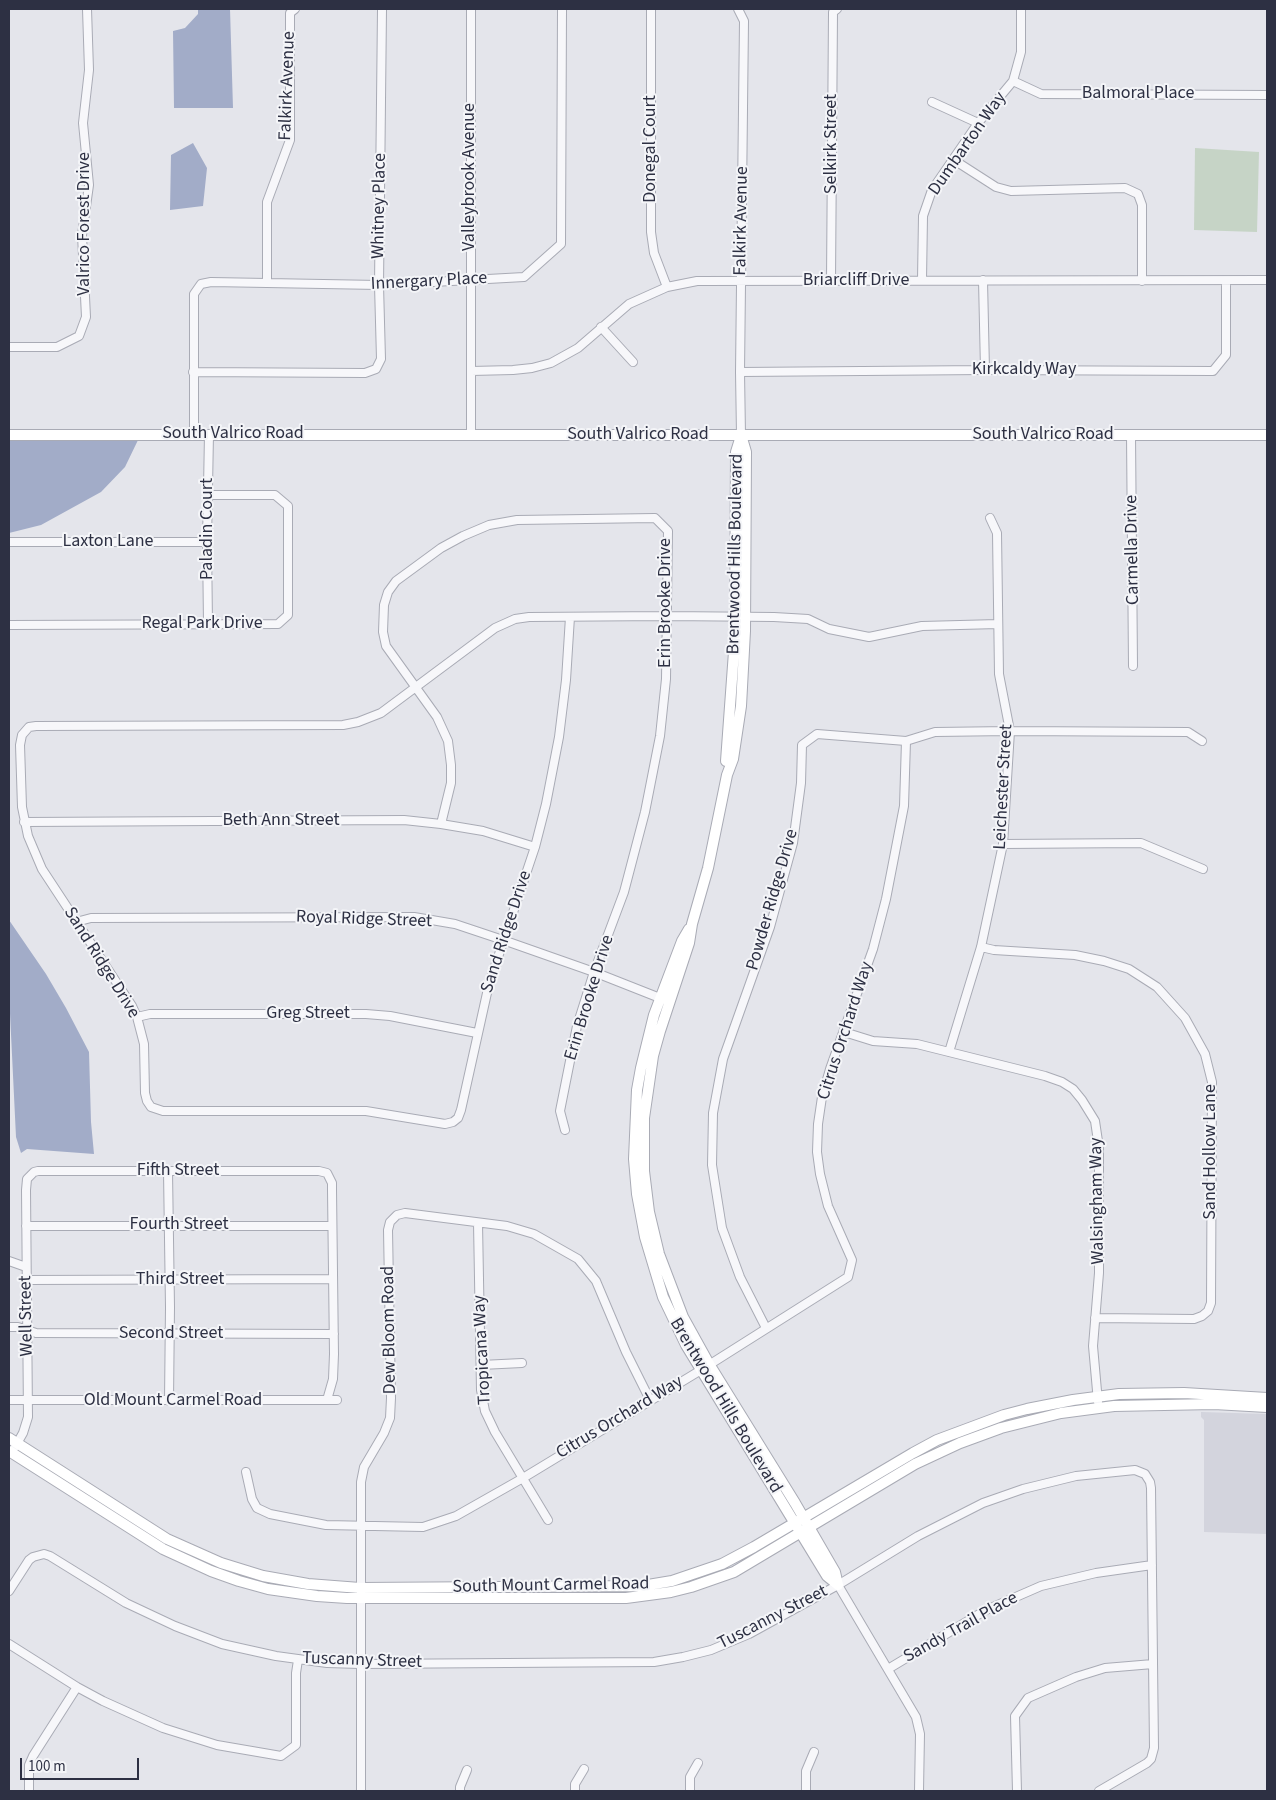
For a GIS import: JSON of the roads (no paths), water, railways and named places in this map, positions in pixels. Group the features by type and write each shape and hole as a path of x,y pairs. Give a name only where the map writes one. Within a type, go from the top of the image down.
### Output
{"street":[{"name":"Valrico Forest Drive","path":"9,347 57,348 79,336 86,317 82,235 89,185 83,123 89,70 87,9"},
{"name":"Falkirk Avenue","path":"267,283 266,202 290,140 290,13 295,9"},
{"name":"Whitney Place","path":"194,372 365,373 376,369 382,359 379,285 382,9"},
{"name":"Valleybrook Avenue","path":"471,9 471,435"},
{"name":"Innergary Place","path":"194,434 194,294 202,284 211,282 379,285 524,277 561,244 562,9"},
{"name":"Donegal Court","path":"651,9 651,232 654,253 667,287"},
{"name":"Falkirk Avenue","path":"738,9 744,21 741,435"},
{"name":"Selkirk Street","path":"832,281 833,12 837,9"},
{"name":"Dumbarton Way","path":"922,280 923,216 932,190 978,123 1013,81 1021,52 1021,9"},
{"name":"Balmoral Place","path":"1013,81 1041,94 1267,95"},
{"path":"932,102 978,123"},
{"path":"954,160 996,187 1012,191 1125,188 1138,194 1142,205 1142,280"},
{"path":"983,280 985,370"},
{"name":"Briarcliff Drive","path":"471,371 513,370 551,363 578,348 629,304 667,287 697,281 1267,280"},
{"name":"Kirkcaldy Way","path":"740,372 1213,370 1226,355 1226,281"},
{"path":"601,327 633,362"},
{"name":"Paladin Court","path":"208,624 209,434"},
{"name":"South Valrico Road","path":"9,435 1267,435"},
{"name":"Brentwood Hills Boulevard","path":"741,435 736,452 740,617 726,758 727,775 712,848 692,924 682,941 664,1000 649,1032 637,1090 634,1136 636,1185 645,1237 663,1297 679,1333 756,1439 827,1576 838,1585 914,1713 919,1725 919,1791"},
{"name":"Carmella Drive","path":"1131,435 1133,666"},
{"name":"Regal Park Drive","path":"9,624 278,624 288,615 288,506 274,495 208,494"},
{"name":"Erin Brooke Drive","path":"441,824 451,783 452,765 448,741 437,717 386,646 383,632 384,605 388,592 396,581 441,548 463,536 489,526 517,520 655,518 668,531 666,679 660,736 646,812 624,892 594,972 578,1026 560,1111 565,1130"},
{"name":"Leichester Street","path":"949,1052 981,947 1003,844 1010,731 999,674 997,533 990,518"},
{"name":"Laxton Lane","path":"9,542 207,542"},
{"name":"Sand Ridge Drive","path":"570,616 566,680 559,737 546,804 535,847 489,984 460,1114 453,1122 444,1124 358,1110 157,1110 151,1107 146,1097 144,1044 132,1006 42,869 30,843 24,822 21,793 21,741 24,732 32,726 343,725 372,718 416,688 495,628 529,616 570,616 667,616 808,619 829,629 869,637 922,626 998,624"},
{"name":"Powder Ridge Drive","path":"766,1328 740,1277 722,1228 712,1156 713,1113 723,1059 770,927 793,844 801,783 802,745 816,734 906,741 935,732 1010,731 1188,732 1202,741"},
{"name":"Citrus Orchard Way","path":"246,1472 252,1499 257,1508 270,1514 326,1525 422,1527 456,1516 705,1367 848,1277 852,1260 828,1206 820,1174 818,1124 822,1097 830,1069 873,949 888,890 904,806 906,741"},
{"name":"Beth Ann Street","path":"24,822 404,820 484,831 535,847"},
{"path":"1003,844 1141,843 1203,869"},
{"name":"Royal Ridge Street","path":"76,922 91,918 414,917 455,924 594,972 664,1000"},
{"name":"Sand Hollow Lane","path":"981,947 994,950 1076,954 1129,969 1157,987 1185,1018 1205,1054 1212,1082 1211,1303 1208,1311 1202,1316 1194,1318 1095,1318"},
{"name":"Greg Street","path":"137,1017 150,1014 372,1014 477,1033"},
{"name":"Walsingham Way","path":"844,1032 873,1041 917,1044 1053,1078 1073,1090 1089,1110 1095,1121 1099,1148 1099,1265 1093,1357 1098,1407"},
{"name":"Fifth Street","path":"30,1176 38,1171 319,1171 327,1173 332,1183 332,1226"},
{"path":"168,1172 169,1401"},
{"name":"Well Street","path":"10,1452 13,1441 27,1423 26,1184 30,1176"},
{"name":"Dew Bloom Road","path":"361,1791 361,1482 364,1467 384,1433 390,1418 388,1226 397,1215 406,1213 507,1226 534,1234 578,1260 596,1281 626,1352 650,1400"},
{"name":"Tropicana Way","path":"478,1223 481,1390 485,1411 495,1432 548,1520"},
{"name":"Fourth Street","path":"26,1226 332,1226"},
{"path":"327,1400 333,1379 332,1226"},
{"path":"9,1261 26,1267"},
{"name":"Third Street","path":"26,1280 333,1279"},
{"name":"Second Street","path":"9,1327 18,1327 36,1333 334,1334"},
{"path":"481,1365 522,1363"},
{"name":"Brentwood Hills Boulevard","path":"705,1367 747,1446 802,1525"},
{"name":"South Mount Carmel Road","path":"802,1525 894,1463 937,1440 970,1427 1027,1409 1097,1396 1162,1393 1267,1398"},
{"name":"Old Mount Carmel Road","path":"9,1400 337,1400"},
{"name":"South Mount Carmel Road","path":"10,1452 138,1534 187,1561 239,1581 268,1588 317,1596 360,1593 614,1587 658,1584 687,1577 722,1564 802,1525 960,1442 1025,1421 1098,1407 1214,1404 1267,1408"},
{"path":"747,1446 756,1439"},
{"name":"South Mount Carmel Road","path":"13,1441 153,1531 200,1555 242,1570 285,1580 333,1586 360,1593"},
{"name":"Tuscanny Street","path":"9,1591 29,1560 38,1555 50,1556 126,1603 184,1630 244,1650 298,1660 360,1664 654,1662 711,1650 749,1634 838,1585 918,1536 983,1503 1049,1482 1076,1476 1130,1469 1141,1471 1148,1477 1150,1482 1154,1748 1151,1759 1143,1766 1098,1791"},
{"name":"Sandy Trail Place","path":"888,1669 986,1610 1041,1586 1096,1573 1152,1565"},
{"path":"9,1644 77,1687 163,1728 217,1745 281,1756 296,1745 296,1673 298,1660"},
{"path":"1017,1791 1015,1716 1028,1698 1076,1677 1105,1668 1153,1664"},
{"path":"29,1791 30,1765 33,1756 77,1687"},
{"path":"806,1791 806,1771 814,1752"},
{"path":"690,1791 690,1777 698,1763"},
{"path":"575,1791 575,1784 584,1769"},
{"path":"460,1791 467,1770"}],"water":[{"path":"198,9 230,9 233,108 174,108 173,31 185,28 198,14"},
{"path":"193,143 207,168 203,206 170,210 171,155"},
{"path":"139,438 125,467 101,492 41,525 9,533 9,439"},
{"path":"9,920 46,974 89,1052 94,1154 27,1149 21,1153 16,1137 9,993"}]}
